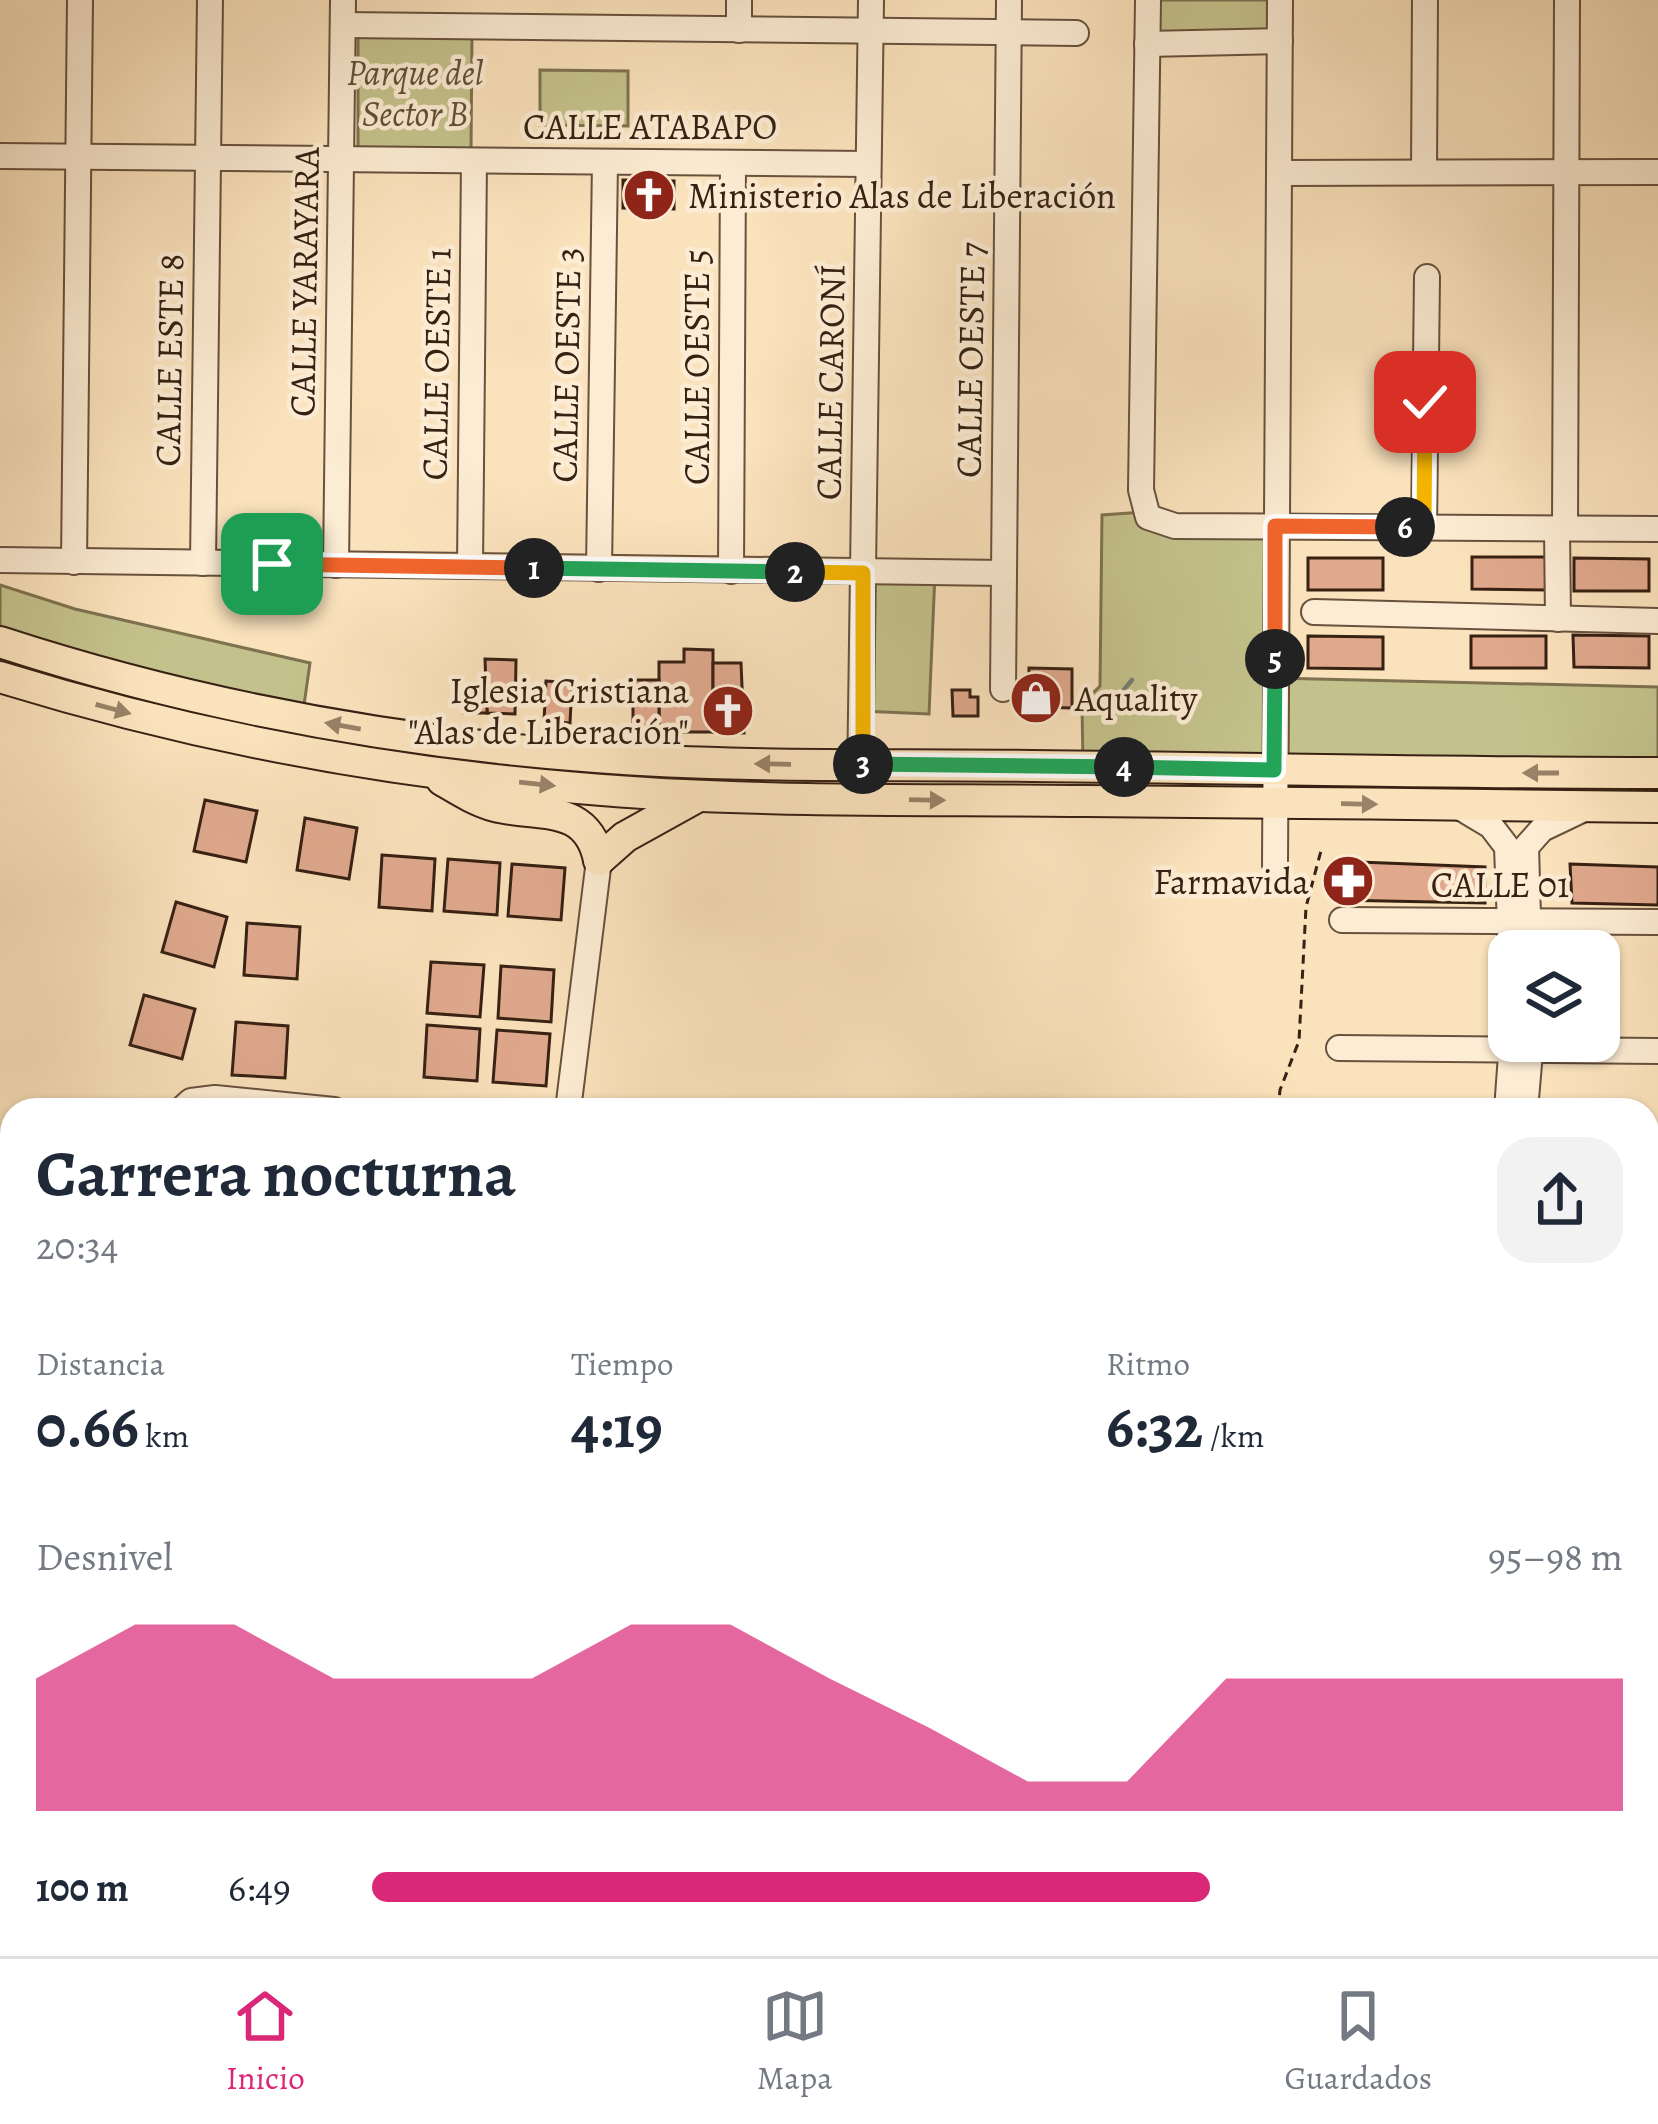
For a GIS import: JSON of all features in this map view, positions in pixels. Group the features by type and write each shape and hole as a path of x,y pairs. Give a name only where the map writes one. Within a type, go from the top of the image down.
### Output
{"main road":[{"path":"0,642 131,682 374,732 597,757 1658,773"},
{"path":"0,677 240,740 426,772 578,788 860,799 1658,807"},
{"path":"426,772 490,805 563,816 588,833 598,860"},
{"path":"598,860 625,837 702,795"}],"street":[{"path":"74,562 80,0"},
{"name":"CALLE ESTE 8","path":"202,563 210,0"},
{"path":"472,0 472,27"},
{"path":"739,0 739,29"},
{"name":"CALLE CARONÍ","path":"860,799 871,0"},
{"name":"CALLE OESTE 7","path":"1003,689 1010,0"},
{"path":"1148,0 1142,504 1148,518 1163,525 1658,529"},
{"path":"1275,865 1280,0"},
{"path":"1424,172 1425,0"},
{"path":"1558,619 1567,0"},
{"path":"343,13 472,27 607,16 739,29 1076,32"},
{"name":"CALLE YARAYARA","path":"336,565 343,13"},
{"path":"1147,44 1280,41"},
{"name":"CALLE ATABAPO","path":"0,156 868,164"},
{"name":"CALLE OESTE 1","path":"470,566 474,161"},
{"name":"CALLE OESTE 3","path":"599,569 604,162"},
{"name":"CALLE OESTE 5","path":"731,571 733,163"},
{"path":"1279,173 1658,172"},
{"path":"1424,527 1426,277"},
{"path":"5,561 1004,573"},
{"path":"1314,612 1658,621"},
{"path":"1456,805 1516,847 1522,930"},
{"path":"1516,847 1590,806"},
{"path":"569,1098 598,860"},
{"name":"CALLE 01","path":"1342,920 1658,922"},
{"path":"1516,930 1519,920"},
{"path":"1339,1048 1488,1046"},
{"path":"1620,1049 1658,1051"},
{"path":"1510,1098 1517,1062"},
{"path":"1522,1062 1524,1098"}],"path":[{"path":"1279,1098 1299,1041 1306,907 1322,847"}],"green space":[{"path":"1148,0 1280,0 1280,41 1147,44"},
{"name":"Parque del Sector B","path":"358,34 472,35 471,151 358,154"},
{"path":"540,70 628,71 628,126 540,125"},
{"path":"1144,512 1275,527 1275,678 1658,687 1658,773 1083,766 1082,704 1100,686 1102,515"},
{"path":"863,573 935,573 929,714 861,711"},
{"path":"0,585 75,609 310,663 302,719 0,642"}],"building":[{"name":"Ministerio Alas de Liberación","path":"623,180 674,181 674,209 623,208"},
{"path":"1472,557 1547,557 1547,590 1472,589"},
{"path":"1308,558 1383,558 1383,590 1308,590"},
{"path":"1574,558 1649,559 1649,591 1574,591"},
{"path":"1573,635 1649,636 1649,668 1574,667"},
{"path":"1308,636 1383,637 1383,669 1308,668"},
{"path":"1471,636 1546,636 1546,668 1471,668"},
{"path":"684,649 713,650 713,732 659,732 659,662 684,662"},
{"path":"485,659 516,660 515,714 487,713"},
{"name":"Iglesia Cristiana \"Alas de Liberación\"","path":"713,663 741,663 744,733 713,732"},
{"path":"1029,668 1072,669 1072,708 1029,707"},
{"path":"633,680 659,680 659,732 633,731"},
{"path":"546,681 572,683 570,723 544,721"},
{"path":"952,690 970,690 970,697 978,697 978,716 953,716"},
{"path":"465,692 487,692 487,713 464,713"},
{"path":"205,800 257,811 246,862 194,851"},
{"path":"305,818 357,828 349,879 297,870"},
{"path":"382,855 435,859 432,911 379,907"},
{"path":"448,859 500,863 497,915 444,911"},
{"path":"1334,861 1485,867 1485,903 1335,900"},
{"path":"512,864 565,868 561,920 508,916"},
{"path":"1570,864 1658,867 1658,905 1572,903"},
{"path":"176,902 227,917 214,967 162,952"},
{"path":"247,923 300,927 297,979 244,975"},
{"path":"431,962 484,965 480,1017 427,1013"},
{"path":"501,966 554,970 551,1022 498,1018"},
{"path":"144,995 195,1009 182,1059 130,1045"},
{"path":"236,1022 288,1026 285,1078 232,1075"},
{"path":"427,1025 480,1029 477,1081 424,1077"},
{"path":"497,1030 550,1034 546,1086 493,1082"}],"waterway":[{"path":"1094,710 1107,710 1132,680"}],"place":[{"name":"Ministerio Alas de Liberación","path":"649,195"},
{"name":"Aquality","path":"1036,698"},
{"name":"Iglesia Cristiana \"Alas de Liberación\"","path":"728,711"},
{"name":"Farmavida","path":"1348,881"}],"route":[{"path":"272,564 863,573 860,764 1274,770 1275,526 1424,527 1425,402"}]}
